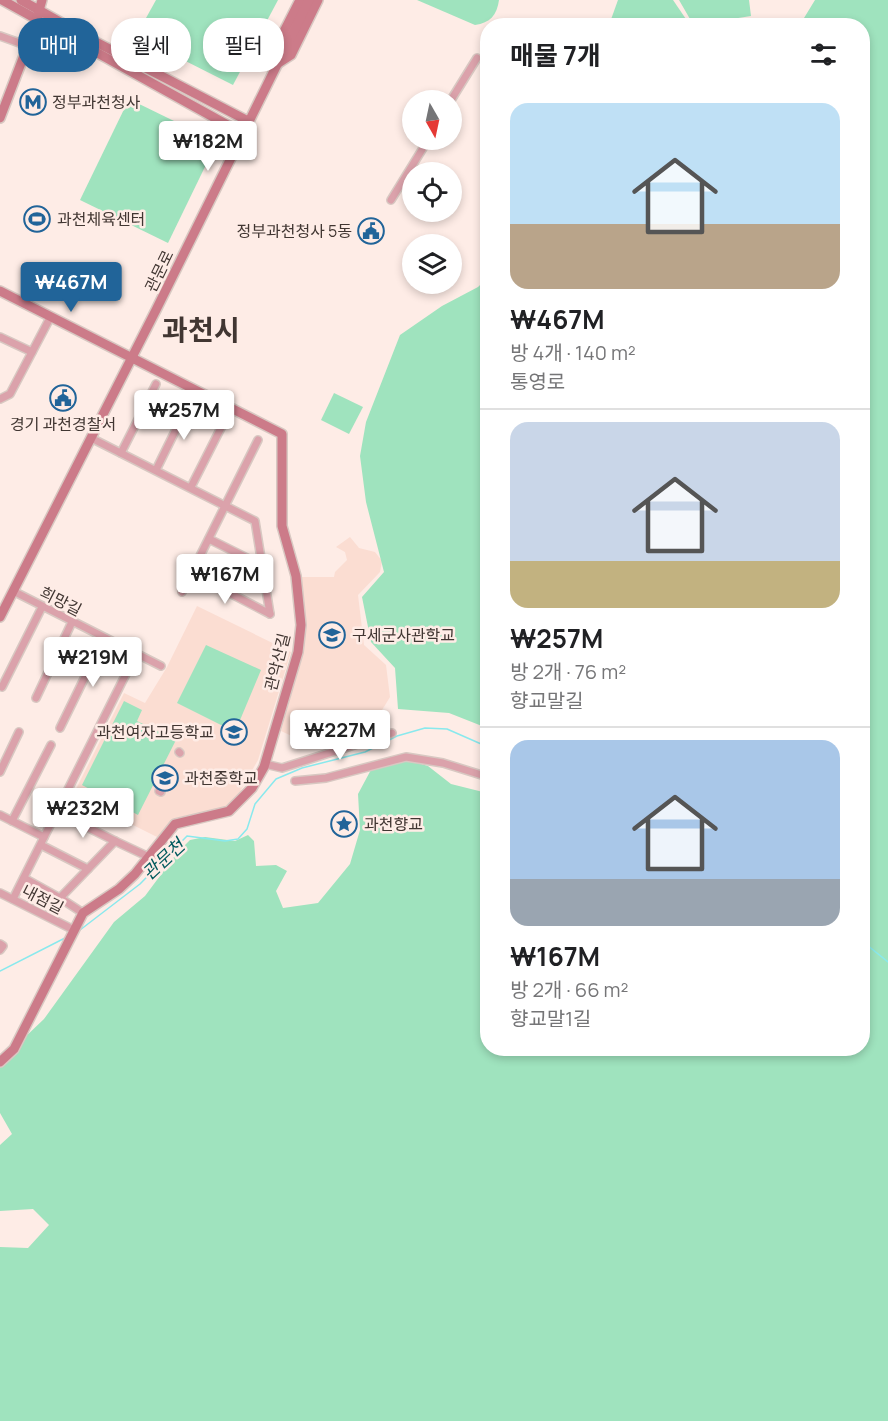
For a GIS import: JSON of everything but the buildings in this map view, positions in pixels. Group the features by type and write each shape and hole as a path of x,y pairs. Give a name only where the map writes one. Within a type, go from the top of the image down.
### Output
{"street":[{"path":"2,0 248,122"},
{"path":"21,0 39,17 242,133"},
{"path":"39,17 42,0"},
{"path":"284,31 300,0"},
{"name":"관문로","path":"284,50 309,0"},
{"path":"284,60 291,55 318,0"},
{"path":"0,36 18,42"},
{"path":"457,90 477,58"},
{"path":"0,118 18,72"},
{"name":"관문로","path":"0,617 130,357 156,310 273,72"},
{"path":"391,200 422,150"},
{"path":"0,291 130,357"},
{"path":"0,399 10,394 50,318"},
{"path":"0,337 32,352"},
{"name":"관악산길","path":"0,1062 14,1049 83,913 119,889 151,858 175,824 230,811 252,788 265,764 298,652 301,625 296,576 282,526 282,434 130,357"},
{"path":"121,453 156,384"},
{"path":"156,470 190,401"},
{"path":"191,488 226,418"},
{"path":"91,438 255,521 270,614 191,573"},
{"path":"182,592 258,440"},
{"path":"208,539 263,566"},
{"name":"희망길","path":"13,591 161,666"},
{"path":"2,687 42,607"},
{"path":"36,698 72,622"},
{"path":"60,728 104,638"},
{"path":"13,899 136,654"},
{"path":"0,772 19,732"},
{"path":"265,764 282,768 392,733"},
{"path":"12,821 51,745"},
{"path":"295,781 326,778 406,758 443,763 480,775"},
{"path":"57,812 151,858"},
{"path":"0,815 44,837"},
{"path":"60,898 115,841"},
{"path":"41,845 88,869"},
{"path":"24,878 83,913"},
{"name":"내점길","path":"0,893 74,931"},
{"path":"0,944 3,946 0,950"}],"shaded area":[{"name":"구세군사관학교","path":"350,537 359,548 375,552 382,561 380,572 358,595 364,645 386,665 390,697 379,715 358,717 340,734 315,729 298,739 281,731 292,692 290,681 300,652 297,577 334,577 335,572 347,560 345,552 336,547"},
{"path":"197,606 291,652 258,760 236,799 222,808 180,817 157,837 73,795 124,693 145,703 167,667"}],"green space":[{"path":"156,0 278,0 268,18 203,18 203,70 191,64 191,18 146,18"},
{"path":"417,0 499,0 497,10 492,17 480,18 480,24 475,25"},
{"path":"618,0 673,0 685,18 612,18"},
{"path":"679,0 749,0 751,16 689,18"},
{"path":"815,0 888,0 888,1421 0,1421 0,1247 28,1248 49,1225 33,1209 0,1211 0,1145 12,1134 0,1113 0,1061 44,1019 114,922 145,896 177,853 190,840 205,837 235,841 248,835 254,841 256,866 276,865 287,871 276,891 283,908 318,903 350,864 360,830 358,794 373,766 401,758 428,766 451,784 480,791 480,1056 870,1056 870,18 804,18"},
{"path":"207,72 240,72 233,85"},
{"path":"129,99 217,142 168,243 80,200"},
{"path":"480,285 480,725 449,713 398,709 395,668 371,642 362,597 384,572 366,502 360,456 366,422 400,335 442,306"},
{"path":"334,393 363,407 349,434 321,420"},
{"path":"206,645 261,670 235,732 177,703"},
{"path":"124,701 142,710 137,721 176,740 138,815 82,785"}],"waterway":[{"name":"관문천","path":"80,930 140,884 187,836 225,841 238,839 247,829 255,804 276,779 302,768 365,752 397,736 425,728 447,729 480,743"},
{"name":"관문천","path":"0,971 65,938"},
{"name":"관문천","path":"870,947 888,962"}],"place":[{"name":"정부과천청사","path":"33,102"},
{"name":"과천체육센터","path":"37,219"},
{"name":"정부과천청사 5동","path":"371,231"},
{"name":"경기 과천경찰서","path":"63,398"},
{"name":"구세군사관학교","path":"332,635"},
{"name":"과천여자고등학교","path":"234,732"},
{"name":"과천중학교","path":"165,778"},
{"name":"과천향교","path":"344,824"}],"district":[{"name":"과천시","path":"201,329"}]}
